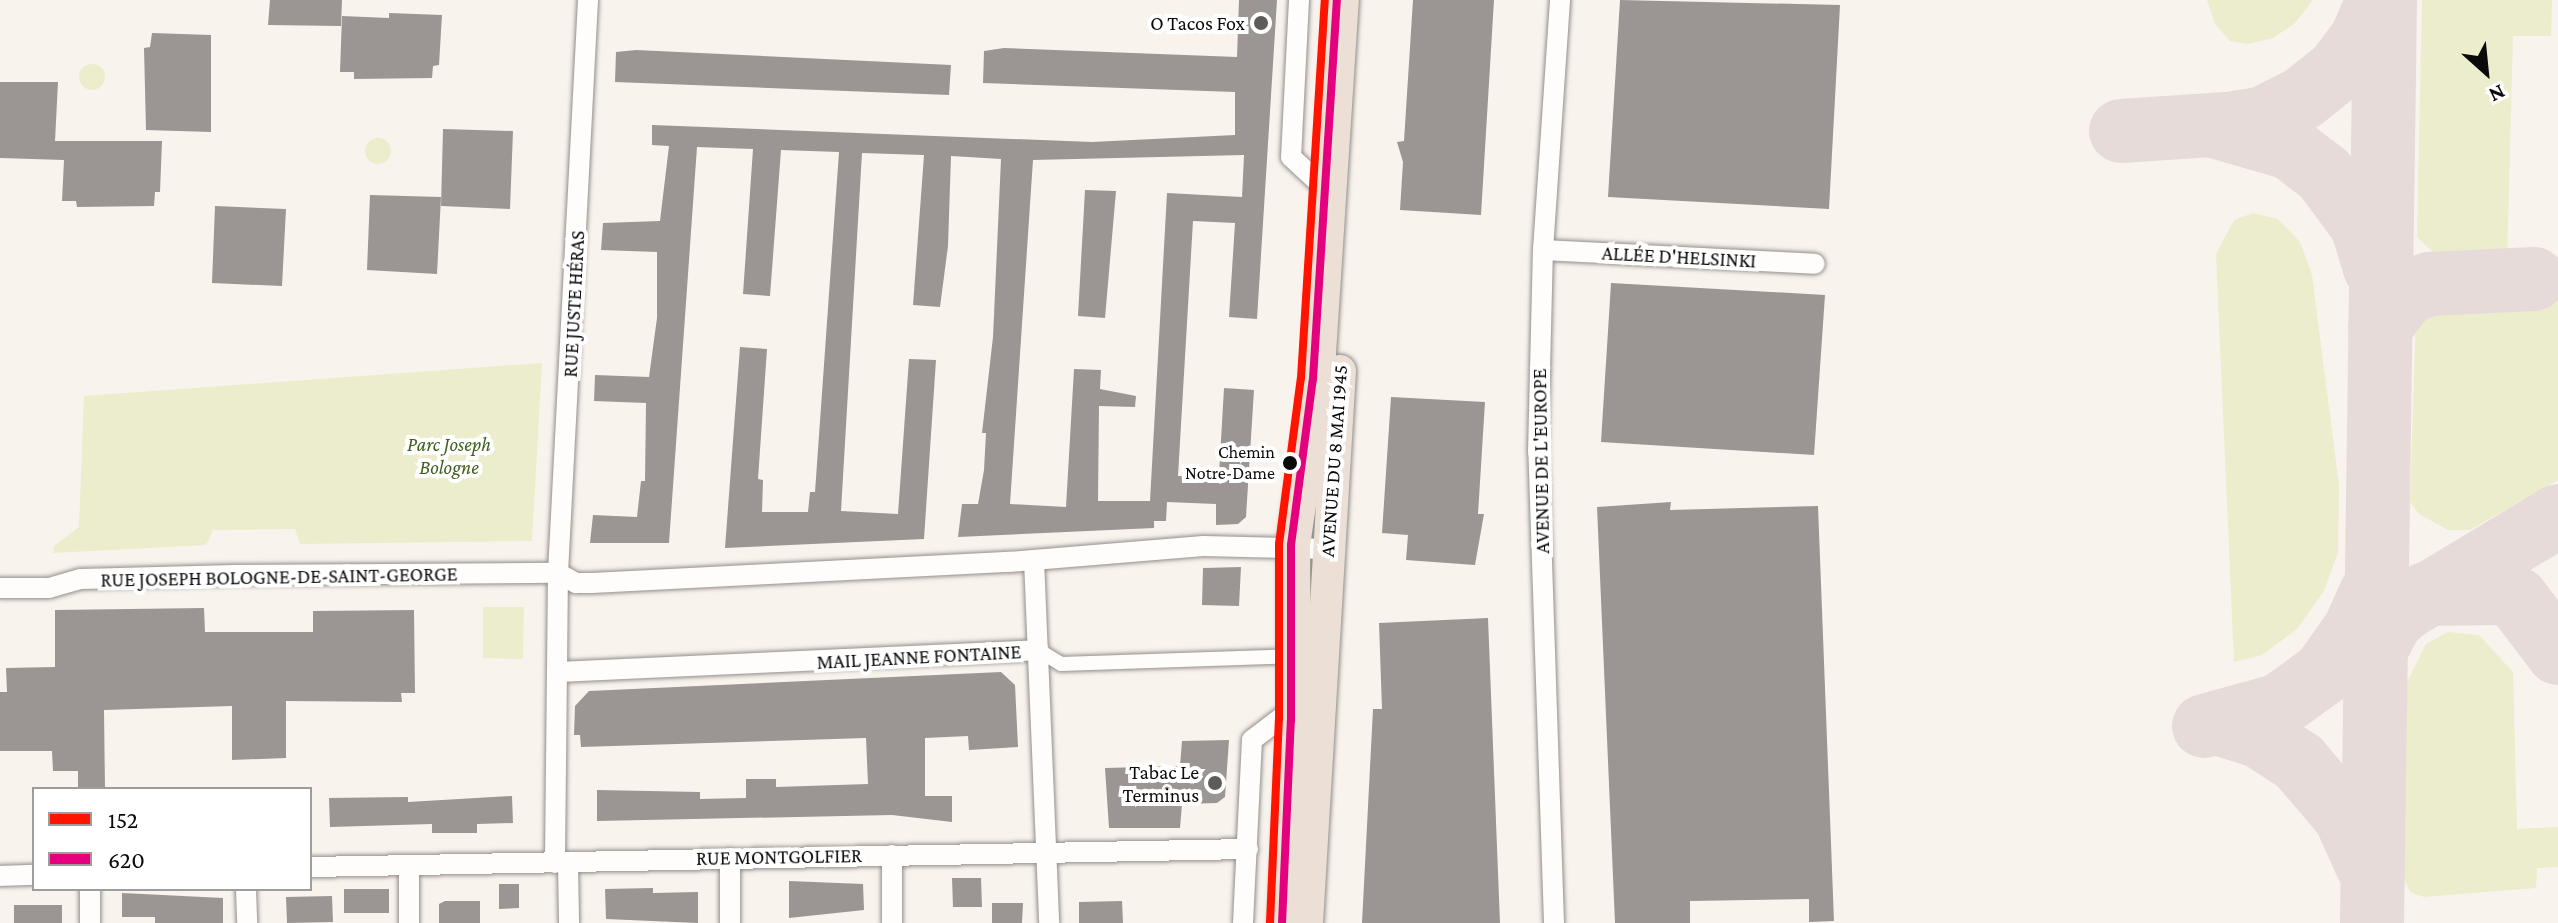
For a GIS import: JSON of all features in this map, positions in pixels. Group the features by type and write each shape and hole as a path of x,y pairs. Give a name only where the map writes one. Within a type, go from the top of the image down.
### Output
{"main road":[{"name":"AVENUE DU 8 MAI 1945","path":"1285,923 1294,708 1286,544 1318,384 1343,0"},
{"name":"AVENUE DU 8 MAI 1945","path":"1307,923 1363,0"}],"street":[{"name":"RUE JUSTE HÉRAS","path":"569,923 562,863 558,573 588,0"},
{"path":"1299,0 1291,157 1331,194"},
{"name":"AVENUE DE L'EUROPE","path":"1554,923 1538,452 1543,250 1560,0"},
{"name":"ALLÉE D'HELSINKI","path":"1543,250 1815,264"},
{"path":"558,573 576,583 592,583 1286,544 1328,549"},
{"path":"1034,560 1049,923"},
{"name":"RUE JOSEPH BOLOGNE-DE-SAINT-GEORGE","path":"0,588 204,576 558,573"},
{"name":"MAIL JEANNE FONTAINE","path":"557,672 1038,650 1061,664 1277,657"},
{"path":"1243,923 1252,740 1294,708"},
{"name":"RUE MONTGOLFIER","path":"312,867 892,855 1048,856 1248,849"},
{"path":"892,855 892,923"},
{"path":"730,858 730,923"},
{"path":"409,865 409,923"},
{"path":"0,876 32,875"},
{"path":"90,891 90,923"},
{"path":"246,891 247,923"}],"green space":[{"path":"2207,0 2313,0 2294,24 2273,38 2248,44 2230,41 2215,24"},
{"path":"2422,0 2552,0 2551,36 2513,36 2507,264 2463,264 2434,253 2417,237"},
{"path":"92,64 101,68 105,77 101,86 92,90 83,86 79,77 83,68"},
{"path":"378,138 387,142 391,151 387,160 378,164 369,160 365,151 369,142"},
{"path":"2253,213 2278,219 2300,242 2312,275 2339,486 2338,552 2324,591 2297,629 2262,655 2234,662 2216,254 2234,220"},
{"path":"2487,294 2558,295 2558,480 2470,530 2448,530 2419,514 2410,502 2416,315 2455,298"},
{"name":"Parc Joseph Bologne","path":"542,363 532,541 300,544 295,529 213,530 206,545 53,553 54,546 79,527 84,396"},
{"path":"483,607 524,607 523,659 483,658"},
{"path":"2448,632 2479,635 2513,672 2517,829 2558,827 2558,867 2537,868 2536,888 2424,897 2410,892 2404,878 2406,684 2426,644"}],"building":[{"path":"270,0 342,0 341,26 268,25"},
{"path":"1239,0 1277,0 1257,319 1229,317 1235,223 1193,221 1178,476 1219,475 1224,388 1254,390 1246,517 1238,524 1216,525 1216,504 1167,502 1166,521 1154,521 1154,528 958,537 962,504 978,504 984,470 986,433 982,433 993,337 1001,159 951,156 948,246 940,307 913,305 924,155 862,153 841,511 898,514 909,359 936,360 924,539 725,548 740,347 767,349 758,479 763,480 762,512 808,512 810,492 815,492 839,152 781,150 770,296 743,294 753,149 697,147 669,543 590,543 593,515 637,517 641,481 645,481 646,403 594,401 595,375 649,377 657,318 657,252 601,250 603,223 660,221 669,146 652,145 652,125 1092,142 1235,135 1235,92 983,83 984,51 1004,48 1237,57","holes":["1244,155 1242,197 1167,193 1150,501 1098,501 1099,406 1135,407 1136,396 1100,389 1101,370 1074,369 1066,507 1010,504 1033,160"]},
{"path":"1413,0 1494,0 1481,215 1400,210 1403,162 1397,142 1404,141"},
{"path":"1620,0 1840,5 1829,209 1608,197"},
{"path":"389,13 442,15 439,65 433,66 432,78 354,79 354,72 340,72 342,16 389,18"},
{"path":"152,33 211,35 211,132 146,130 144,48 150,47"},
{"path":"636,50 951,65 949,95 615,82 616,52"},
{"path":"0,82 58,82 55,141 162,141 160,192 155,192 154,206 77,207 76,201 62,201 64,160 0,158"},
{"path":"443,129 513,131 510,209 441,206"},
{"path":"1085,190 1116,191 1105,318 1078,316"},
{"path":"370,195 441,197 437,274 367,270"},
{"path":"215,206 286,209 282,286 212,283"},
{"path":"1611,283 1825,295 1814,455 1601,442"},
{"path":"1391,397 1485,402 1478,514 1484,514 1475,565 1406,560 1408,535 1382,533"},
{"path":"1671,502 1670,510 1818,506 1834,921 1809,922 1809,899 1690,901 1690,923 1615,923 1597,507"},
{"path":"1241,567 1239,606 1202,605 1203,568"},
{"path":"204,608 205,632 313,632 313,611 414,610 415,693 401,693 402,702 286,701 286,758 232,760 232,706 104,710 105,787 78,787 78,771 53,771 52,751 0,751 0,692 7,692 6,668 55,667 55,610"},
{"path":"1488,618 1500,923 1362,923 1373,709 1382,709 1379,623"},
{"path":"1001,672 1015,685 1018,747 969,750 968,736 925,738 925,796 952,796 952,822 892,815 597,821 597,790 700,792 700,799 746,798 746,779 776,779 776,787 868,784 866,738 581,747 580,735 574,735 575,706 589,691"},
{"path":"1229,740 1225,797 1217,803 1182,804 1180,828 1109,828 1105,768 1180,766 1182,741"},
{"path":"512,796 513,823 477,824 477,833 432,833 432,824 330,827 329,798 408,797 408,802"},
{"path":"952,878 981,878 982,907 953,907"},
{"path":"789,881 863,884 864,910 789,918"},
{"path":"499,884 519,884 519,908 499,909"},
{"path":"653,888 653,893 698,892 698,923 606,919 605,889"},
{"path":"344,889 389,889 389,913 344,913"},
{"path":"122,893 223,898 223,923 155,923 155,917 122,917"},
{"path":"332,896 333,922 287,923 286,897"},
{"path":"445,901 480,901 480,923 439,923 439,904"},
{"path":"1122,901 1123,923 1079,923 1079,902"},
{"path":"992,903 1023,903 1022,923 992,923"},
{"path":"14,905 62,905 62,923 14,923"}],"taxiway":[{"path":"2121,131 2227,124 2263,118 2303,98 2338,70 2362,38 2378,0"},
{"path":"2372,923 2385,0"},
{"path":"2214,126 2290,148 2324,174 2362,225 2375,268"},
{"path":"2380,327 2406,293 2430,284 2534,279"},
{"path":"2372,657 2391,621 2404,609 2558,516"},
{"path":"2204,726 2280,705 2324,673 2355,629 2371,593"},
{"path":"2426,594 2501,593 2517,599 2558,653"},
{"path":"2220,724 2259,736 2299,762 2345,816 2367,865"}],"transit line":[{"name":"152","path":"1270,923 1279,719 1279,544 1301,378 1325,0"},
{"name":"620","path":"1282,923 1291,720 1291,545 1313,379 1337,1"}],"place":[{"name":"O Tacos Fox","path":"1261,23"},
{"name":"Chemin Notre-Dame","path":"1290,463"},
{"name":"Tabac Le Terminus","path":"1215,783"}]}
